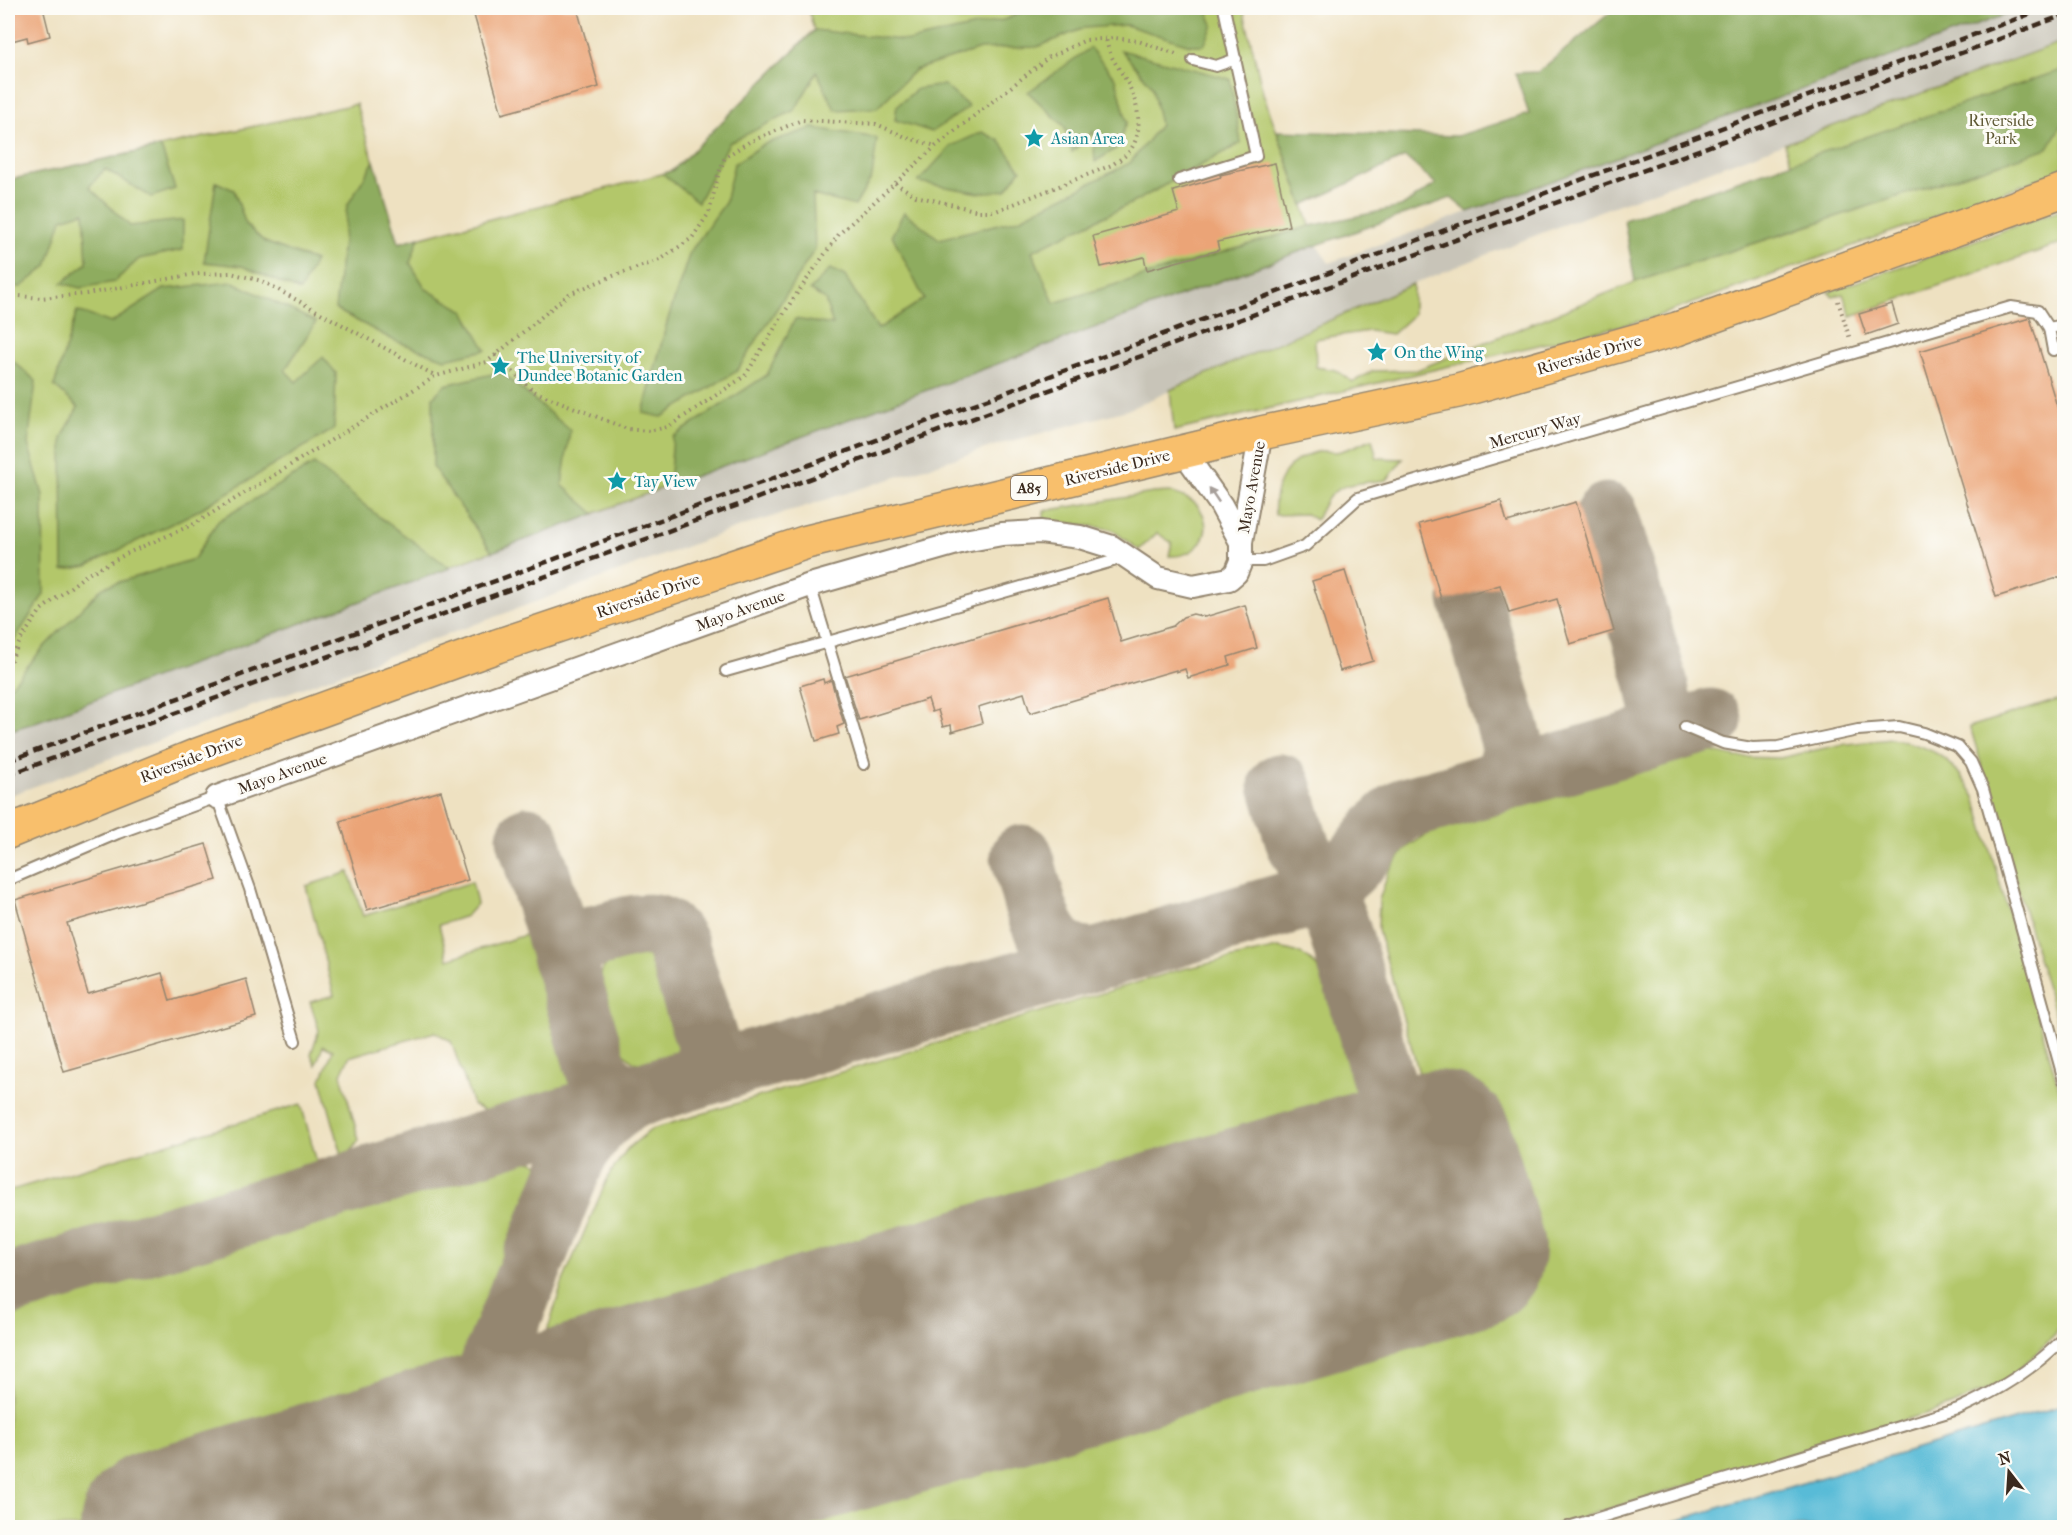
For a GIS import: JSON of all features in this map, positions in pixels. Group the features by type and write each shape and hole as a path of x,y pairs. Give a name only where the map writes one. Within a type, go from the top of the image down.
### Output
{"main road":[{"name":"Riverside Drive","path":"8,832 195,756 486,650 807,542 1261,433 1458,391 1677,329 2064,190"}],"street":[{"name":"Mayo Avenue","path":"217,797 810,585 964,541 1002,534 1040,532 1080,537 1112,547 1158,578 1193,586 1229,579 1236,573 1241,551 1261,433"},
{"name":"Mayo Avenue","path":"1184,451 1221,505 1241,551"}],"lane":[{"path":"1179,180 1256,156 1224,8"},
{"path":"1193,60 1216,66 1236,59"},
{"name":"Mercury Way","path":"1241,551 1263,561 1305,546 1358,498 1451,469 2011,308 2038,311 2049,328"},
{"path":"2064,325 2049,328 2053,350 2064,347"},
{"path":"726,671 1127,557"},
{"path":"810,585 864,764"},
{"path":"1685,727 1723,743 1752,748 1778,747 1858,730 1899,727 1924,733 1958,747 1971,762 1983,789 2064,1080"},
{"path":"8,880 118,833 217,797 250,890 295,1041"},
{"path":"1565,1527 1958,1409 1989,1395 2019,1376 2048,1355 2064,1338"}],"path":[{"path":"896,183 916,196 979,211 996,211 1112,165 1127,153 1136,138 1139,126 1136,106 1129,85 1108,52 1107,38"},
{"path":"495,355 533,391 627,429 649,431 668,427 745,376 790,302 839,234 936,146 1049,57 1086,40 1107,38 1138,41 1193,60"},
{"path":"8,666 21,639 41,610 86,575 130,552 194,524 436,376 487,362 569,294 660,260 692,238 710,213 718,176 725,157 749,142 802,120 876,124 908,138 936,146"},
{"path":"8,295 41,298 75,295 195,274 231,273 262,281 436,376"}],"shaded area":[{"path":"2023,8 2064,8 2064,41 1562,225 1413,284 1127,410 997,445 734,529 8,796 8,731 1317,245 1329,263"}],"green space":[{"name":"The University of Dundee Botanic Garden","path":"808,8 1243,8 1263,93 1317,245 8,731 8,180 356,104 399,243 673,171 814,30"},
{"path":"1030,8 1206,8 1213,25 1204,45 1190,45 1126,25 1084,28 1037,47 980,49 915,70 877,108 835,110 817,72 795,110 729,143 698,202 663,174 673,170 815,30 909,41 1007,19"},
{"path":"1616,8 2023,8 1468,212 1451,198 1317,245 669,486 673,437 767,375 795,319 833,325 825,300 810,290 830,269 845,276 878,329 924,299 892,235 904,212 939,239 1019,219 1130,163 1160,125 1152,86 1121,50 1230,79 1241,143 1138,200 1032,251 1054,303 1310,226 1401,207 1436,184 1405,157 1303,205 1277,131 1457,136 1529,114 1515,73 1538,72"},
{"name":"Riverside Park","path":"2064,41 2064,170 1649,319 1174,431 1170,390 1413,284 1413,315 1392,334 1369,331 1315,339 1316,367 1336,370 1353,382 1372,371 1417,370 1635,282 1814,224 1784,144"},
{"path":"1090,48 1116,79 1127,122 1117,148 1095,162 1093,132 1072,152 1064,126 1028,92"},
{"name":"Riverside Park","path":"2064,69 2064,120 2048,148 1635,282 1624,220"},
{"path":"944,85 969,107 932,132 895,120 897,106 917,89"},
{"path":"813,128 877,138 872,177 855,206 813,195 815,249 737,371 662,417 643,413 668,319 690,252 725,203 734,164 764,144"},
{"path":"982,132 999,140 1021,170 1006,190 980,193 918,182 951,146"},
{"path":"161,147 175,189 151,197 105,169 89,187 130,226 183,220 183,250 139,259 114,282 80,288 62,283 87,263 84,212 62,219 47,266 21,287 8,286 8,208 10,206 8,205 8,180"},
{"path":"374,161 399,243 419,237 410,263 426,289 464,311 486,350 445,359 393,340 335,309 347,206"},
{"path":"216,182 234,190 246,225 265,242 315,261 300,291 242,266 204,262"},
{"path":"2064,209 2064,243 1851,316 1843,294 1833,296 1828,292"},
{"path":"233,282 316,322 285,370 296,382 323,357 336,373 334,429 197,511 87,566 63,570 62,438 78,407 54,386 77,311 111,323 164,289"},
{"path":"8,338 12,360 36,381 28,444 43,495 44,594 8,650"},
{"path":"501,372 570,430 562,485 595,514 492,552 433,467 433,397 445,385"},
{"path":"1372,439 1377,458 1403,459 1387,480 1352,484 1335,491 1322,507 1316,520 1306,514 1275,515 1276,492 1291,465 1310,454 1322,451 1341,451"},
{"path":"314,464 378,516 450,568 8,731 8,688 43,648 103,587 194,559 218,521"},
{"path":"1170,492 1196,504 1205,523 1205,532 1197,547 1180,555 1169,556 1172,543 1157,533 1139,550 1111,529 1044,520 1044,511"},
{"path":"2064,698 2064,1046 1969,727"},
{"path":"1891,739 1920,746 1941,756 1958,773 1975,797 2064,1106 2064,1319 2055,1335 2009,1379 1951,1406 1549,1527 552,1528 1471,1256 1378,930 1379,900 1389,871 1407,847 1432,831 1700,749 1736,757 1780,758 1839,745"},
{"path":"349,872 363,916 472,882 477,904 466,916 439,925 448,959 535,932 542,939 578,1066 564,1105 508,1123 473,1105 451,1041 435,1032 349,1057 341,1074 359,1140 344,1162 321,1080 333,1050 323,1046 316,1065 311,1054 319,1030 310,1002 334,995 306,886"},
{"path":"633,948 655,952 668,961 676,976 687,1014 689,1032 686,1043 673,1060 664,1064 644,1066 634,1062 625,1054 615,1036 602,993 601,974 604,966 619,954"},
{"path":"1278,948 1302,955 1314,963 1323,976 1363,1098 1365,1124 1358,1150 1344,1172 1322,1189 563,1413 549,1407 540,1398 537,1392 535,1370 563,1281 609,1175 627,1149 652,1129 1179,970"},
{"path":"301,1104 321,1177 8,1273 8,1191"},
{"path":"521,1158 547,1166 446,1424 423,1449 392,1464 176,1527 8,1527 8,1310"}],"water":[{"path":"2064,1405 2064,1527 1655,1527"}],"building":[{"path":"8,8 43,8 50,36 28,42 27,37 8,42"},
{"path":"472,8 577,8 599,87 502,114"},
{"path":"1275,163 1289,226 1217,242 1219,250 1147,270 1144,257 1101,267 1093,236 1179,212 1173,191 1221,177 1220,175"},
{"path":"1892,304 1898,324 1866,335 1859,314"},
{"path":"2030,318 2064,429 2064,576 1996,597 1920,351"},
{"path":"1501,501 1507,522 1576,502 1614,631 1570,644 1557,599 1509,613 1500,585 1442,602 1419,524"},
{"path":"1345,571 1373,661 1340,671 1312,581"},
{"path":"1108,598 1121,642 1173,626 1183,617 1193,614 1205,617 1245,605 1257,648 1228,657 1230,665 1188,678 1185,669 1176,672 1176,670 1030,713 1024,693 978,707 982,723 952,732 951,725 943,727 938,710 932,712 928,699 859,720 845,676"},
{"path":"823,679 824,683 831,680 844,724 837,727 839,734 816,741 800,686"},
{"path":"441,791 468,880 367,910 340,821"},
{"path":"206,844 217,880 67,923 88,994 162,973 170,1001 246,979 256,1017 64,1072 15,900"}],"taxiway":[{"path":"1607,514 1656,681 1663,717 1658,730 1648,739"},
{"path":"1470,599 1513,745 1510,767 1496,783"},
{"path":"8,1285 458,1151 743,1063 1295,901 1315,893 1340,876 1355,862 1387,823 1405,809 1711,720"},
{"path":"1280,785 1297,842 1323,890 1338,926 1422,1210"},
{"path":"528,838 568,972"},
{"path":"1022,856 1037,912 1055,944 1068,954 1085,959 1107,957"},
{"path":"644,1094 629,1094 616,1090 597,1070 568,972 575,950 596,936 648,925 656,926 671,935 677,944 709,1048 716,1056 724,1060 743,1063"},
{"path":"333,1528 400,1505 424,1487 453,1452 467,1426 575,1156 605,1117 630,1099"},
{"path":"494,1356 492,1375 501,1411 511,1427 540,1449 559,1454 579,1454 650,1437"}],"runway":[{"path":"159,1528 1436,1149 1466,1250 526,1528"}],"railway":[{"path":"8,761 2046,8"},
{"path":"8,775 2064,15"}],"place":[{"name":"Asian Area","path":"1034,138"},
{"name":"On the Wing","path":"1377,352"},
{"name":"The University of Dundee Botanic Garden","path":"500,366"},
{"name":"Tay View","path":"617,481"}]}
